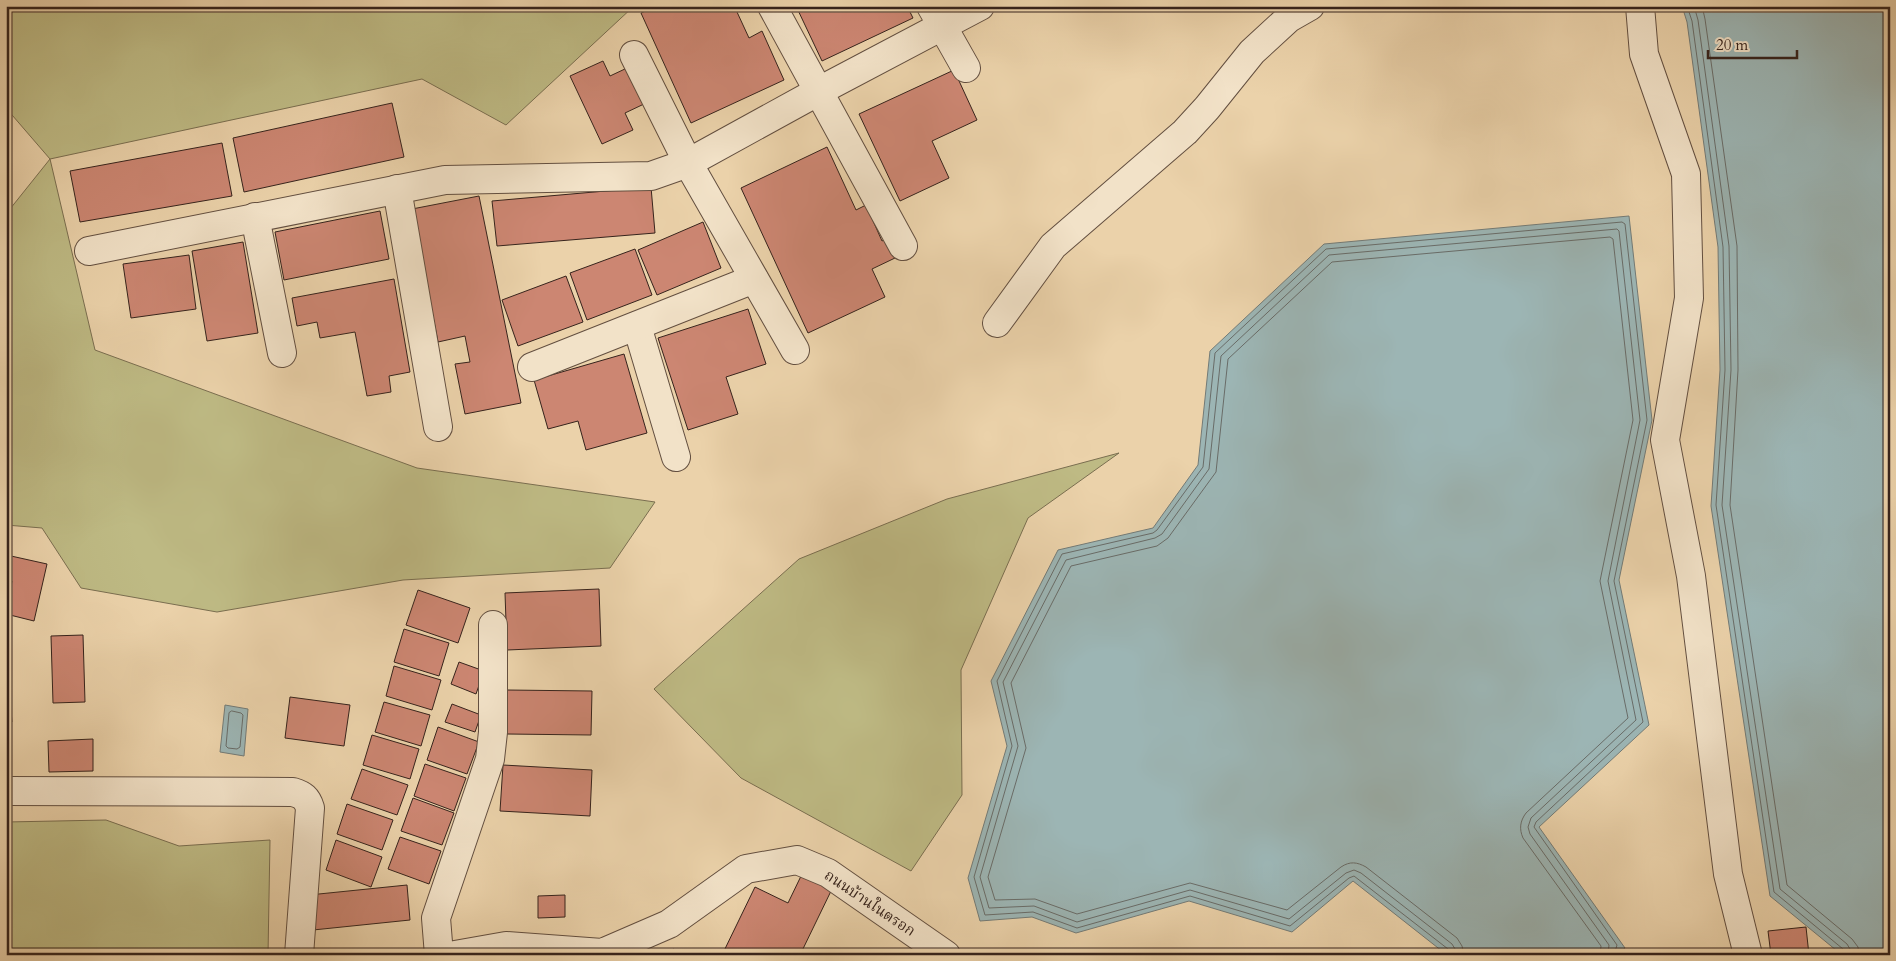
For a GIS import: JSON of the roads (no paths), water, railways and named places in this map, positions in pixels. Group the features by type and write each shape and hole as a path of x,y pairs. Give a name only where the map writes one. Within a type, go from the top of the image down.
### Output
{"street":[{"path":"772,6 903,246"},
{"path":"89,250 445,180 651,176 688,163 818,91 937,16 980,6"},
{"path":"997,324 1053,246 1184,132 1207,108 1252,52 1288,18 1310,6"},
{"path":"1640,6 1644,54 1686,174 1689,298 1664,440 1691,576 1728,874 1748,955"},
{"path":"937,16 966,68"},
{"path":"634,56 688,163 795,350"},
{"path":"397,188 438,427"},
{"path":"256,217 282,354"},
{"path":"532,367 754,279"},
{"path":"638,326 676,456"},
{"path":"438,955 436,918 490,759 493,732 493,625"},
{"path":"6,791 293,792 302,795 308,800 310,808 299,955"},
{"name":"ถนนบ้านในตรอก","path":"455,955 506,946 602,954 669,924 746,869 796,860 828,873 946,955"}],"water":[{"path":"1682,6 1890,6 1890,954 1888,955 1842,955 1770,896 1711,506 1720,370 1718,247 1687,22"},
{"path":"1629,216 1652,420 1619,580 1649,725 1539,827 1625,948 1617,955 1447,955 1353,881 1292,932 1189,901 1076,933 1032,917 980,921 968,878 1007,746 991,681 1058,550 1153,528 1198,465 1210,351 1324,244"},
{"path":"225,705 248,709 244,756 220,752"}]}
